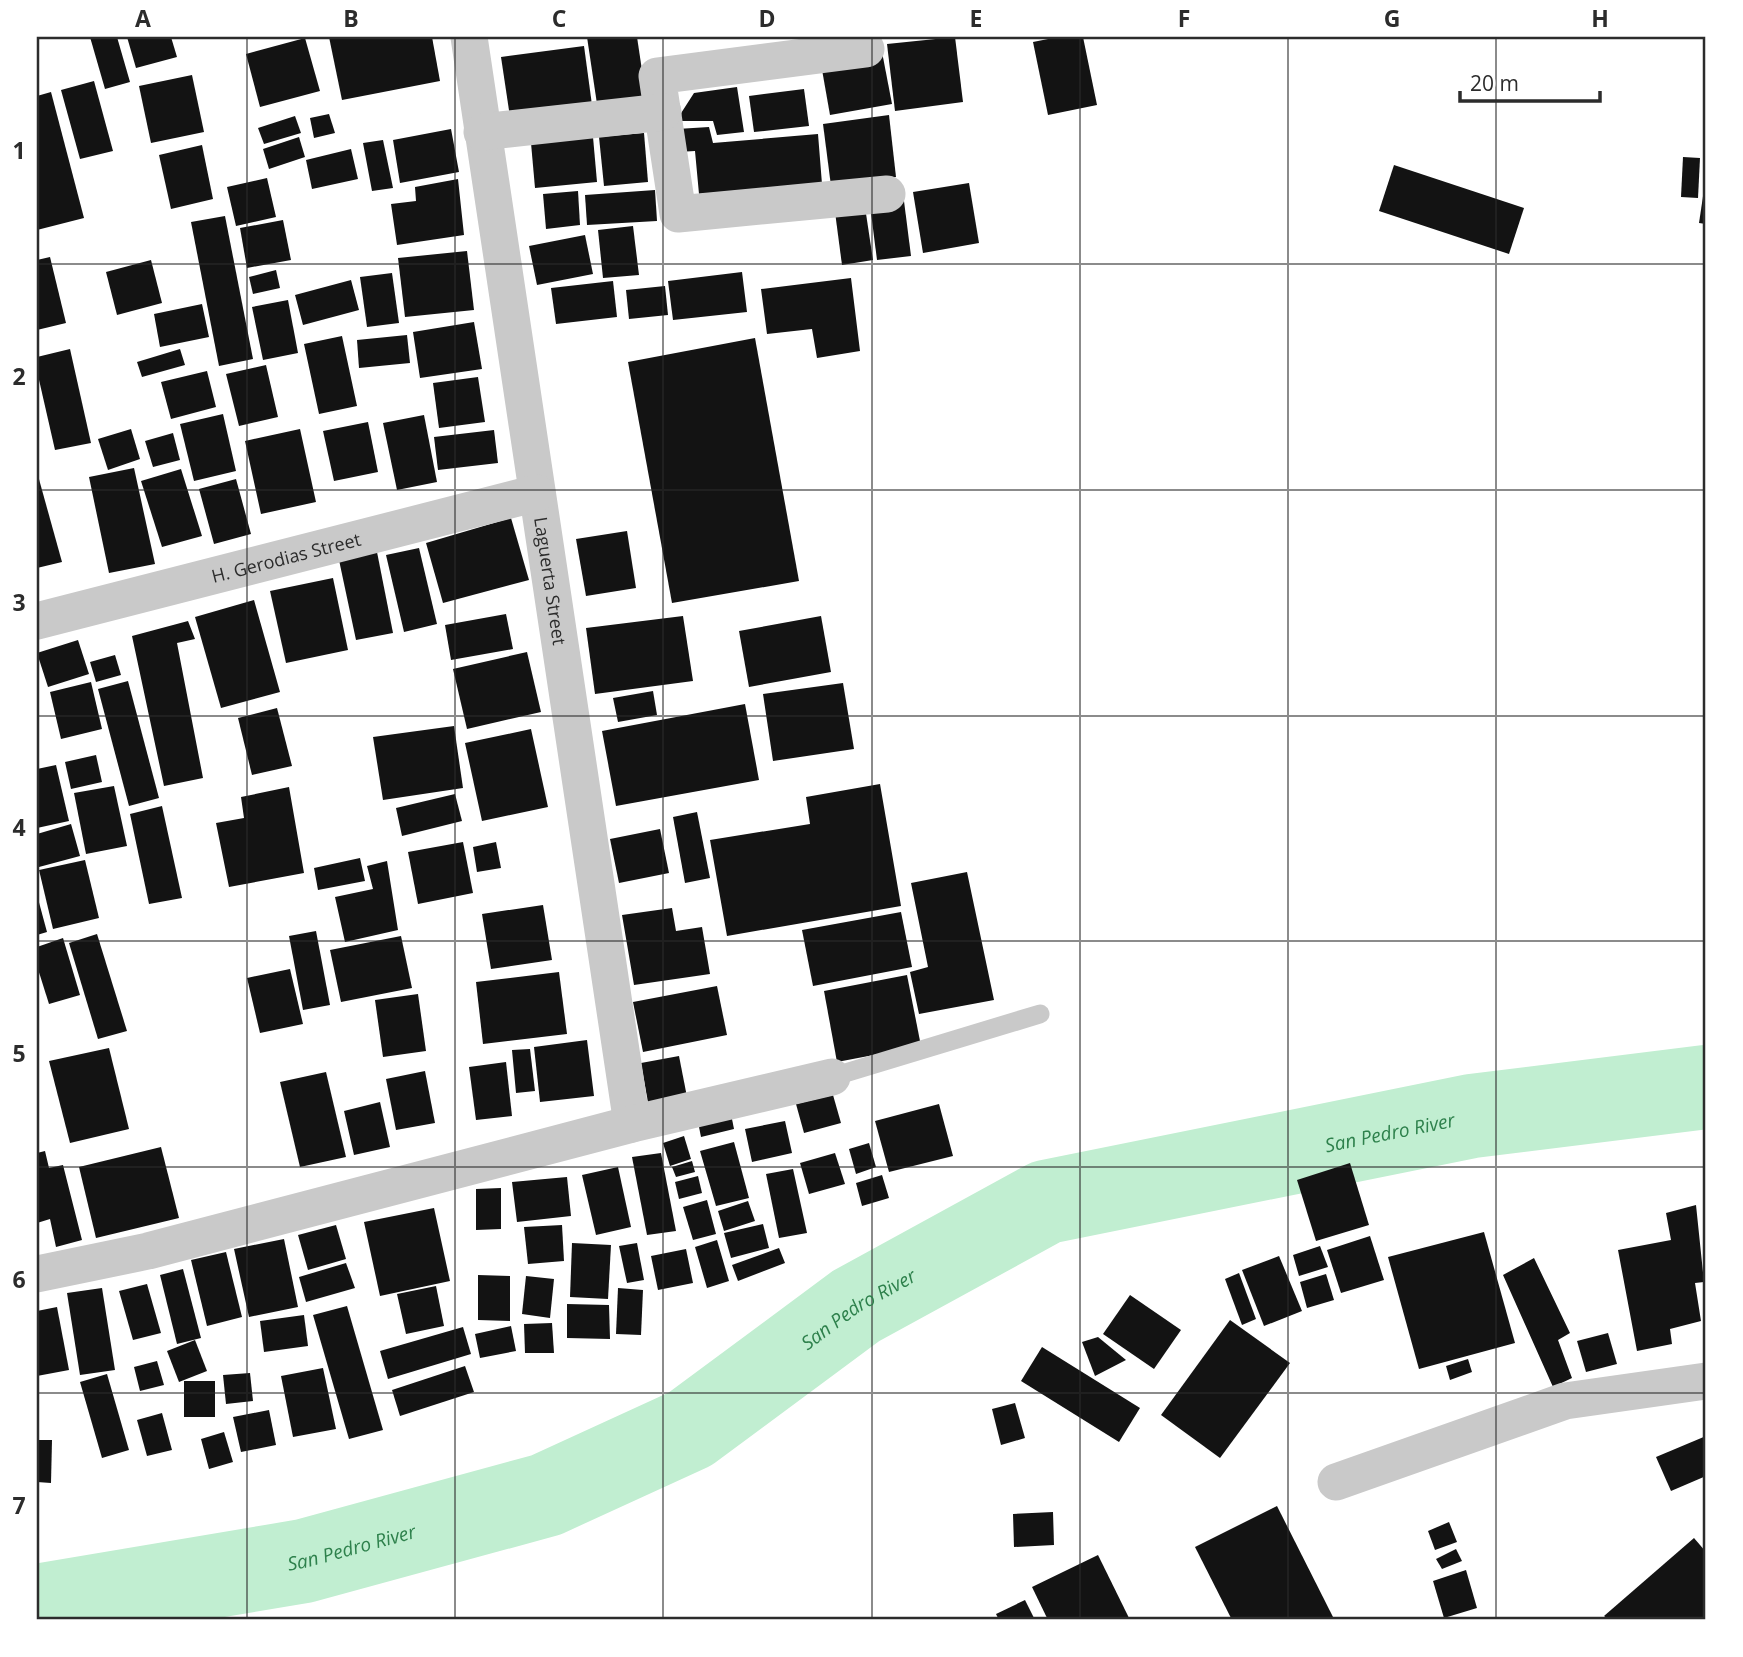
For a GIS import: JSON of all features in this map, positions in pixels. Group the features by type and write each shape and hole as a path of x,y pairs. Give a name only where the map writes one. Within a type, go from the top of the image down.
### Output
{"street":[{"name":"Laguerta Street","path":"469,37 632,1124"},
{"path":"866,49 657,76 678,214 887,194"},
{"path":"482,132 663,111"},
{"name":"H. Gerodias Street","path":"37,621 537,493"},
{"path":"37,1274 148,1251 632,1124 832,1077"},
{"path":"1335,1482 1564,1401 1706,1381"}],"lane":[{"path":"832,1077 1040,1014"}],"building":[{"path":"90,37 117,37 130,82 105,89"},
{"path":"127,37 171,37 177,57 136,68"},
{"path":"329,37 432,37 440,81 342,100"},
{"path":"587,37 637,37 646,97 597,104"},
{"path":"955,37 963,102 895,111 887,44"},
{"path":"1058,37 1083,37 1097,105 1048,115 1033,42"},
{"path":"305,38 320,91 260,107 246,54"},
{"path":"584,46 592,105 510,117 501,57"},
{"path":"882,52 892,104 830,115 821,64"},
{"path":"192,75 204,132 151,143 139,86"},
{"path":"94,81 113,151 80,159 61,90"},
{"path":"737,87 744,132 717,135 713,121 676,121 694,93"},
{"path":"804,89 809,126 754,132 749,96"},
{"path":"51,92 84,218 37,230 37,96"},
{"path":"329,114 335,133 314,138 310,118"},
{"path":"889,115 896,177 831,186 823,124"},
{"path":"295,116 301,133 264,144 258,128"},
{"path":"709,127 713,143 818,134 822,184 699,194 695,151 678,152 677,129"},
{"path":"451,129 459,172 400,183 393,140"},
{"path":"644,133 648,182 604,186 599,137"},
{"path":"299,137 305,157 269,169 263,149"},
{"path":"593,137 597,182 535,188 531,143"},
{"path":"383,140 393,188 372,191 363,143"},
{"path":"202,145 213,199 171,209 159,155"},
{"path":"351,149 358,179 312,189 306,160"},
{"path":"1683,157 1700,158 1698,198 1681,197"},
{"path":"1394,165 1524,208 1509,254 1379,211"},
{"path":"267,178 276,217 236,226 227,187"},
{"path":"458,179 464,235 397,245 391,204 416,201 415,187"},
{"path":"969,183 979,243 923,253 913,192"},
{"path":"1706,183 1706,224 1699,223"},
{"path":"655,190 657,221 587,225 585,195"},
{"path":"578,191 580,225 546,229 543,194"},
{"path":"904,201 911,256 877,260 870,205"},
{"path":"865,207 873,260 842,265 835,212"},
{"path":"225,216 253,359 219,366 191,222"},
{"path":"283,220 291,260 247,268 240,228"},
{"path":"633,226 639,275 603,278 598,230"},
{"path":"585,235 593,274 537,285 529,246"},
{"path":"467,251 474,310 405,317 398,258"},
{"path":"50,257 66,323 37,330 37,260"},
{"path":"151,260 162,303 117,315 106,272"},
{"path":"276,270 280,288 253,294 249,277"},
{"path":"742,272 747,312 673,320 668,281"},
{"path":"392,273 399,323 367,327 360,277"},
{"path":"851,278 860,351 817,358 812,329 767,334 761,289"},
{"path":"351,280 359,310 303,325 295,295"},
{"path":"613,281 617,317 556,324 551,288"},
{"path":"665,286 668,315 629,319 626,290"},
{"path":"288,300 298,353 263,360 252,307"},
{"path":"202,304 209,337 160,347 154,314"},
{"path":"474,322 482,369 420,378 413,332"},
{"path":"407,335 410,363 359,368 357,340"},
{"path":"342,336 357,406 319,414 304,344"},
{"path":"755,338 799,581 672,603 628,362"},
{"path":"70,349 91,443 55,450 37,371 37,357"},
{"path":"180,349 185,365 142,377 137,362"},
{"path":"266,365 278,417 239,426 226,374"},
{"path":"207,371 216,407 171,419 161,382"},
{"path":"478,377 485,422 439,428 433,383"},
{"path":"223,414 236,471 194,481 180,424"},
{"path":"424,415 437,482 397,490 383,423"},
{"path":"368,422 378,472 334,481 323,431"},
{"path":"131,429 140,459 108,470 98,439"},
{"path":"300,429 316,502 261,514 245,441"},
{"path":"494,430 498,463 438,470 434,437"},
{"path":"173,433 180,460 153,467 145,441"},
{"path":"134,468 155,564 109,573 89,477"},
{"path":"181,469 202,536 162,547 141,481"},
{"path":"37,472 62,562 37,568"},
{"path":"236,479 251,534 214,544 199,489"},
{"path":"511,518 529,580 443,603 426,543"},
{"path":"627,531 636,588 586,596 576,539"},
{"path":"419,548 437,624 404,632 386,555"},
{"path":"377,552 393,633 356,640 339,560"},
{"path":"333,578 348,650 286,663 270,591"},
{"path":"254,600 280,692 221,708 195,617"},
{"path":"506,614 513,649 451,660 445,625"},
{"path":"683,616 693,681 595,694 586,628"},
{"path":"821,616 831,672 749,687 739,631"},
{"path":"188,621 195,639 177,643 203,778 164,786 132,636"},
{"path":"78,640 89,674 48,687 37,653"},
{"path":"527,652 541,712 467,729 453,669"},
{"path":"115,655 121,675 96,682 90,662"},
{"path":"128,681 159,798 129,806 98,689"},
{"path":"91,682 102,729 61,739 50,692"},
{"path":"843,683 854,749 773,761 763,694"},
{"path":"653,691 657,715 618,722 613,698"},
{"path":"745,704 759,780 616,806 602,731"},
{"path":"277,708 292,766 252,775 238,718"},
{"path":"454,726 463,788 383,800 373,737"},
{"path":"531,729 548,807 482,821 465,743"},
{"path":"96,755 102,782 71,789 65,762"},
{"path":"56,765 69,821 37,828 37,769"},
{"path":"880,784 901,906 727,936 710,840 810,824 806,797"},
{"path":"114,786 127,846 86,854 74,793"},
{"path":"289,787 304,873 229,887 216,823 244,818 241,797"},
{"path":"455,794 462,821 402,836 396,808"},
{"path":"162,806 182,898 149,904 130,814"},
{"path":"697,812 710,878 685,883 673,817"},
{"path":"71,824 80,856 39,867 37,834"},
{"path":"660,829 669,873 619,883 610,839"},
{"path":"463,842 473,893 418,904 408,852"},
{"path":"496,842 501,868 477,872 473,847"},
{"path":"360,858 365,881 318,890 314,868"},
{"path":"85,860 99,918 53,929 39,870"},
{"path":"387,861 398,930 345,942 335,897 373,889 367,866"},
{"path":"967,872 994,1000 919,1014 910,972 928,967 911,883"},
{"path":"37,895 47,932 37,935"},
{"path":"543,905 552,960 491,969 482,914"},
{"path":"672,908 676,931 702,927 710,974 634,985 622,915"},
{"path":"901,912 912,967 813,986 802,930"},
{"path":"316,931 330,1005 303,1010 289,936"},
{"path":"97,934 127,1031 98,1039 69,943"},
{"path":"401,936 412,988 341,1002 330,950"},
{"path":"63,938 80,995 49,1004 37,966 37,947"},
{"path":"290,969 303,1024 260,1033 247,978"},
{"path":"559,972 567,1034 483,1044 476,982"},
{"path":"907,975 921,1046 837,1062 824,991"},
{"path":"717,986 727,1035 643,1052 633,1002"},
{"path":"418,994 426,1051 383,1057 375,1000"},
{"path":"587,1040 594,1096 540,1102 534,1047"},
{"path":"109,1048 129,1129 70,1143 49,1061"},
{"path":"530,1049 535,1091 516,1093 512,1050"},
{"path":"679,1056 688,1102 649,1108 641,1063"},
{"path":"506,1062 512,1116 476,1120 469,1067"},
{"path":"425,1071 435,1123 396,1130 386,1079"},
{"path":"326,1072 346,1157 300,1167 280,1082"},
{"path":"833,1095 841,1123 804,1133 796,1104"},
{"path":"380,1102 390,1147 354,1155 344,1111"},
{"path":"939,1104 953,1156 889,1172 875,1121"},
{"path":"730,1109 734,1129 701,1137 697,1117"},
{"path":"785,1121 792,1153 752,1162 745,1129"},
{"path":"684,1136 691,1159 670,1166 663,1143"},
{"path":"734,1142 749,1198 716,1206 700,1151"},
{"path":"869,1143 876,1167 856,1174 849,1149"},
{"path":"161,1147 179,1218 96,1238 79,1167"},
{"path":"45,1151 49,1168 63,1165 82,1240 56,1247 50,1219 37,1223 37,1153"},
{"path":"661,1153 676,1231 647,1235 632,1157"},
{"path":"835,1153 845,1184 809,1194 800,1163"},
{"path":"692,1161 695,1172 676,1177 672,1167"},
{"path":"1350,1163 1369,1225 1316,1241 1297,1180"},
{"path":"618,1167 631,1227 596,1235 582,1175"},
{"path":"793,1169 807,1233 779,1238 766,1174"},
{"path":"882,1175 889,1198 862,1206 856,1183"},
{"path":"698,1176 702,1193 679,1199 675,1182"},
{"path":"567,1177 571,1216 517,1222 512,1182"},
{"path":"501,1188 501,1229 476,1230 476,1189"},
{"path":"707,1200 716,1234 693,1240 683,1207"},
{"path":"748,1201 755,1221 724,1231 718,1211"},
{"path":"1696,1205 1704,1282 1695,1283 1701,1321 1670,1329 1672,1344 1637,1351 1618,1250 1671,1240 1666,1213"},
{"path":"434,1208 450,1281 380,1296 364,1222"},
{"path":"763,1224 769,1248 731,1258 724,1233"},
{"path":"336,1225 346,1259 308,1270 298,1235"},
{"path":"562,1225 564,1261 528,1264 524,1227"},
{"path":"1484,1232 1515,1343 1419,1369 1388,1257"},
{"path":"1370,1236 1384,1280 1341,1293 1327,1250"},
{"path":"284,1239 298,1307 249,1317 234,1249"},
{"path":"717,1240 729,1281 707,1288 695,1247"},
{"path":"572,1243 611,1245 608,1299 570,1297"},
{"path":"637,1243 644,1280 627,1283 619,1246"},
{"path":"1320,1246 1328,1267 1299,1276 1293,1255"},
{"path":"779,1248 785,1263 738,1281 732,1265"},
{"path":"686,1249 693,1283 658,1290 651,1256"},
{"path":"226,1252 242,1317 207,1326 191,1260"},
{"path":"1279,1256 1302,1311 1264,1326 1242,1270"},
{"path":"1534,1258 1570,1333 1558,1340 1572,1378 1553,1387 1503,1275"},
{"path":"346,1263 355,1288 306,1302 299,1277"},
{"path":"183,1269 201,1338 177,1344 160,1275"},
{"path":"1239,1273 1256,1319 1242,1325 1225,1279"},
{"path":"1326,1274 1334,1300 1307,1308 1300,1282"},
{"path":"478,1275 510,1276 510,1321 478,1320"},
{"path":"526,1276 554,1279 550,1318 522,1314"},
{"path":"147,1284 161,1333 133,1340 119,1291"},
{"path":"436,1286 444,1326 406,1334 397,1294"},
{"path":"102,1288 115,1370 80,1375 67,1293"},
{"path":"618,1288 643,1290 641,1335 616,1334"},
{"path":"1130,1295 1181,1330 1154,1369 1103,1334"},
{"path":"567,1304 609,1305 610,1339 567,1338"},
{"path":"347,1306 383,1430 349,1439 313,1315"},
{"path":"57,1307 69,1370 37,1376 37,1311"},
{"path":"304,1315 308,1346 264,1352 260,1321"},
{"path":"1230,1320 1290,1363 1220,1458 1161,1415"},
{"path":"552,1323 554,1353 525,1353 524,1324"},
{"path":"511,1326 516,1351 480,1358 475,1334"},
{"path":"463,1327 471,1354 388,1379 380,1351"},
{"path":"1608,1333 1617,1364 1586,1372 1577,1341"},
{"path":"1098,1337 1126,1360 1095,1376 1082,1342"},
{"path":"195,1340 207,1371 179,1382 167,1351"},
{"path":"1042,1347 1140,1408 1119,1442 1021,1381"},
{"path":"1468,1359 1472,1372 1450,1380 1446,1366"},
{"path":"157,1361 164,1385 140,1391 134,1367"},
{"path":"465,1366 474,1392 400,1416 392,1390"},
{"path":"323,1368 336,1429 293,1437 281,1376"},
{"path":"250,1373 253,1401 226,1404 223,1375"},
{"path":"107,1374 129,1450 102,1458 80,1382"},
{"path":"184,1381 215,1381 215,1417 184,1417"},
{"path":"1015,1403 1025,1438 1001,1445 992,1409"},
{"path":"269,1410 276,1445 241,1452 233,1417"},
{"path":"162,1413 172,1450 147,1456 137,1420"},
{"path":"224,1432 233,1462 209,1469 201,1439"},
{"path":"1706,1436 1706,1476 1671,1491 1656,1457"},
{"path":"37,1440 52,1440 51,1483 37,1482"},
{"path":"1277,1506 1333,1617 1327,1620 1232,1620 1195,1547"},
{"path":"1053,1512 1054,1545 1014,1547 1013,1514"},
{"path":"1449,1522 1457,1542 1435,1550 1428,1531"},
{"path":"1694,1538 1706,1552 1706,1620 1609,1620 1604,1616"},
{"path":"1456,1549 1462,1561 1442,1569 1436,1559"},
{"path":"1098,1555 1130,1620 1048,1620 1032,1587"},
{"path":"1466,1570 1477,1608 1444,1618 1433,1581"},
{"path":"1025,1600 1035,1620 999,1620 996,1614"}],"waterway":[{"name":"San Pedro River","path":"37,1606 304,1561 546,1495 690,1429 856,1306 1046,1202 1472,1116 1706,1087"}]}
